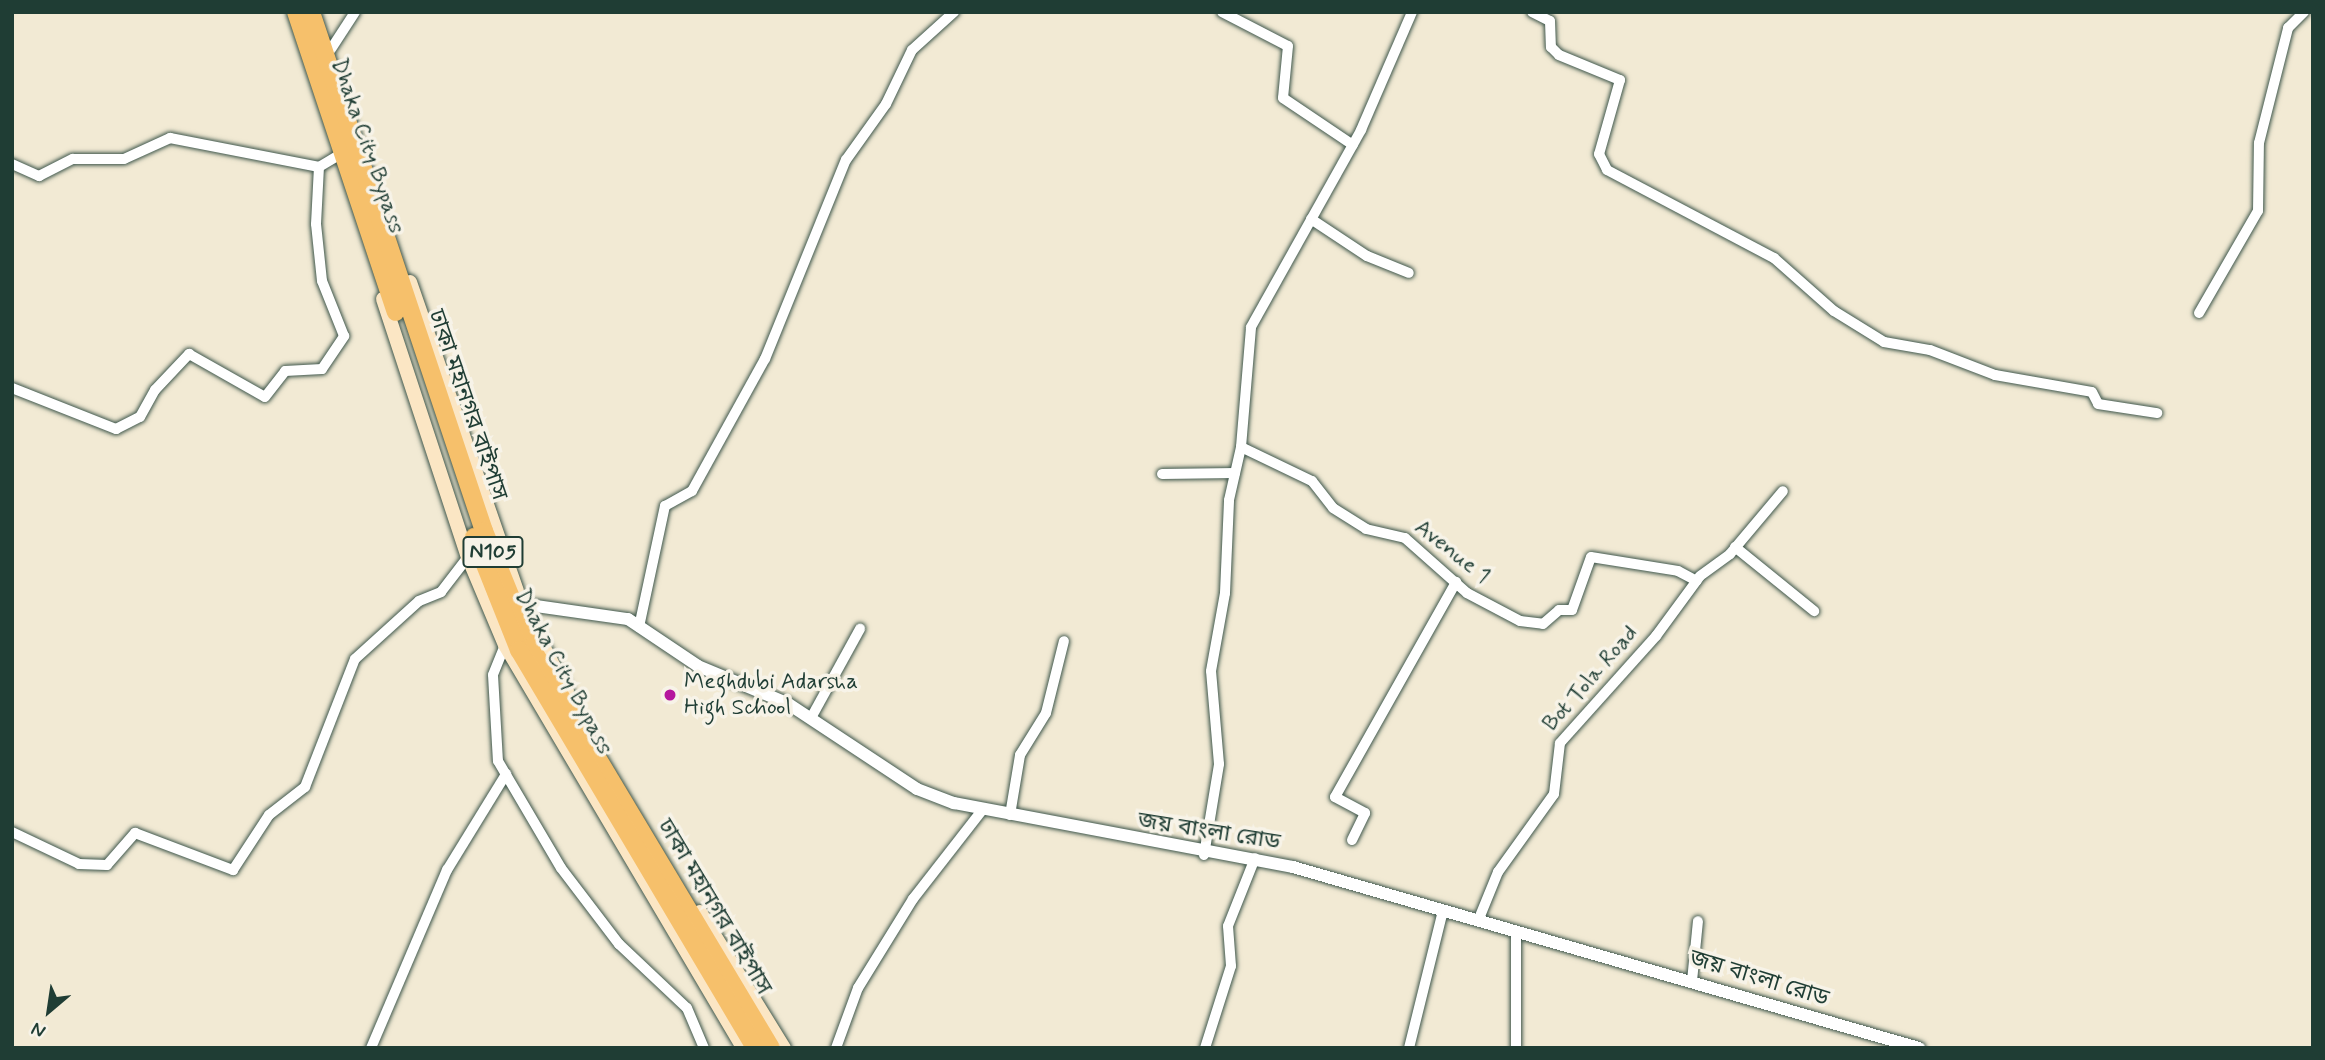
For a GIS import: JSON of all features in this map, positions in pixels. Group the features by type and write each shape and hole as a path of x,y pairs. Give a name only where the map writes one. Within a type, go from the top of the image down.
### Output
{"highway":[{"name":"Dhaka City Bypass","path":"296,12 498,603 589,774 755,1048"},
{"name":"ঢাকা মহানগর বাইপাস","path":"311,12 480,519 531,647 771,1048"}],"main road":[{"path":"288,12 468,557 505,645 743,1048"},
{"path":"319,12 522,604 605,757 784,1048"}],"street":[{"path":"331,49 355,12"},
{"path":"639,627 663,510 692,491 765,359 846,160 886,104 912,50 954,12"},
{"path":"1222,12 1288,46 1279,82 1283,98 1353,145"},
{"path":"1204,855 1219,764 1211,671 1225,593 1251,327 1353,145 1412,12"},
{"path":"1532,12 1550,21 1551,47 1559,55 1619,80 1599,154 1607,170 1774,258 1834,311 1884,342 1930,350 1995,375 2092,391 2098,404 2157,413"},
{"path":"2199,313 2258,211 2259,143 2288,29 2304,12"},
{"path":"12,164 39,176 73,159 124,159 170,138 319,167 337,156"},
{"path":"12,388 116,429 141,417 155,390 189,354 265,397 285,371 322,369 344,336 322,281 319,167"},
{"path":"1311,219 1367,256 1409,272"},
{"name":"Avenue 1","path":"1241,447 1312,481 1333,508 1366,529 1405,538 1456,582 1498,611 1538,625 1575,607 1591,557 1678,571 1697,581"},
{"path":"1161,474 1235,473"},
{"name":"Bot Tola Road","path":"1478,921 1498,872 1554,794 1560,743 1697,581 1735,547 1783,491"},
{"path":"1735,547 1814,611"},
{"path":"12,832 79,864 107,865 135,833 233,870 270,815 305,787 355,659 411,607 441,592 468,557"},
{"path":"1352,840 1365,813 1335,797 1456,582"},
{"name":"জয় বাংলা রোড","path":"522,604 607,613 639,627 698,666 811,718 917,789 983,809 1204,855 1255,858 1919,1048"},
{"path":"811,718 860,629"},
{"path":"1010,815 1020,755 1046,713 1064,641"},
{"path":"505,645 494,667 493,740 506,774 561,868 619,944 682,1002 704,1048"},
{"path":"371,1048 447,870 506,774"},
{"path":"836,1048 858,988 914,898 983,809"},
{"path":"1205,1048 1231,966 1228,926 1255,858"},
{"path":"1409,1048 1443,911"},
{"path":"1692,981 1698,921"},
{"path":"1516,933 1516,1048"}],"place":[{"name":"Meghdubi Adarsha High School","path":"670,695"}]}
